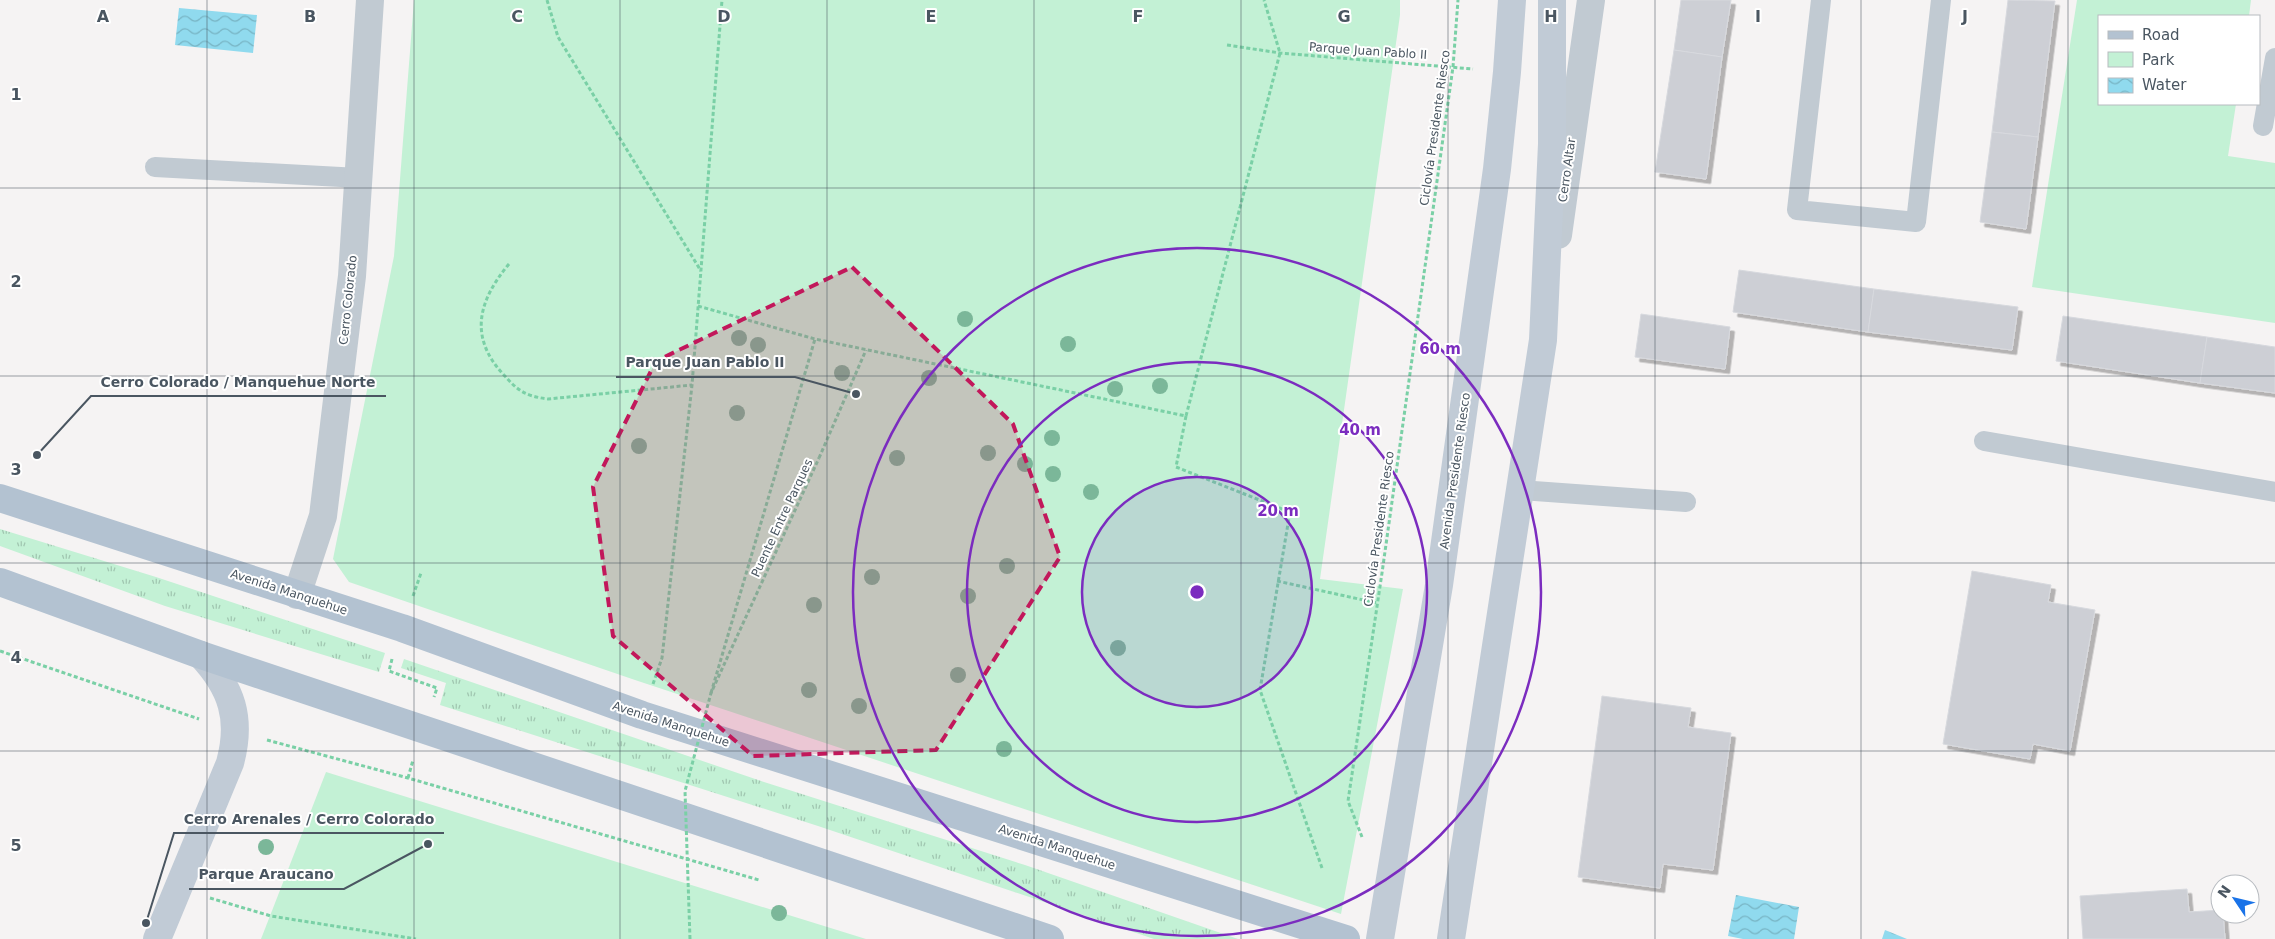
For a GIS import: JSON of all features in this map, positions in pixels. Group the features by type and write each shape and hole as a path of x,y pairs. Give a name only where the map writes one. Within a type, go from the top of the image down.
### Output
{"main road":[{"name":"Avenida Presidente Riesco","path":"1380,939 1439,585 1496,178 1512,0"},
{"path":"1451,939 1544,340 1552,144 1552,0"},
{"name":"Avenida Manquehue","path":"0,498 402,628 642,715 1346,939"},
{"path":"0,582 201,655 1050,939"},
{"path":"157,939 230,764 236,731 234,710 227,689 216,671 201,655"}],"street":[{"name":"Cerro Colorado","path":"298,595 323,516 352,276 370,0"},
{"name":"Cerro Altar","path":"1544,340 1591,0"}],"lane":[{"path":"1821,0 1797,210 1916,222 1942,0"},
{"path":"2263,126 2275,58"},
{"path":"155,168 358,178"},
{"path":"1984,441 2275,492"},
{"path":"1520,490 1686,502"}],"path":[{"path":"547,0 558,37 702,272"},
{"path":"642,715 662,658 692,385 722,0"},
{"path":"1264,0 1280,53 1186,416 1176,467 1290,512 1277,580 1260,690 1322,868"},
{"name":"Ciclovía Presidente Riesco","path":"1362,838 1348,801 1453,67 1458,0"},
{"name":"Parque Juan Pablo II","path":"1227,45 1280,53 1507,72"},
{"path":"509,264 494,282 482,309 481,330 485,349 496,366 515,388 530,396 548,399 692,385"},
{"path":"698,306 815,339 1186,416"},
{"name":"Puente Entre Parques","path":"690,939 685,791 815,339"},
{"name":"Puente Entre Parques","path":"712,693 866,350"},
{"path":"408,778 437,688 389,671 421,573"},
{"path":"1277,580 1377,603"},
{"path":"0,651 236,731 408,778 761,881"},
{"path":"178,889 271,916 416,939"}],"highlighted area":[{"path":"852,267 1013,424 1060,557 936,750 753,756 613,636 593,487 656,361"}],"green space":[{"path":"414,0 1400,0 1400,15 1320,579 1403,589 1341,914 635,680 349,582 333,559 394,256"},
{"path":"2077,0 2251,0 2249,15 2098,15 2098,105 2236,105 2228,156 2275,163 2275,323 2032,287"},
{"path":"0,529 156,577 385,653 379,672 165,606 0,546"},
{"path":"404,659 764,782 1025,865 1238,939 1154,939 818,826 440,705 446,683 401,668"},
{"path":"326,772 866,939 261,939"}],"water":[{"path":"179,8 257,15 253,53 175,45"},
{"path":"1736,895 1799,907 1794,939 1743,939 1728,936"},
{"path":"1885,930 1907,939 1882,939"}],"building":[{"path":"1681,0 1731,0 1722,57 1674,50"},
{"path":"2008,0 2055,1 2038,137 1992,132"},
{"path":"1674,50 1722,57 1706,179 1655,172"},
{"path":"1992,132 2038,137 2026,229 1980,222"},
{"path":"1739,270 1874,289 1868,332 1733,312"},
{"path":"1874,289 2018,307 2012,350 1868,332"},
{"path":"1641,314 1730,327 1725,369 1635,357"},
{"path":"2063,316 2207,337 2200,383 2056,361"},
{"path":"2207,337 2275,347 2275,393 2200,383"},
{"path":"1972,571 2051,585 2048,602 2095,610 2070,751 2033,744 2030,759 1943,744"},
{"path":"1602,696 1691,708 1688,727 1731,733 1713,870 1663,864 1660,888 1578,877"},
{"path":"2187,889 2189,912 2210,911 2210,924 2224,924 2225,939 2083,939 2080,896"}],"place":[{"name":"Parque Juan Pablo II","path":"856,394"},
{"name":"Cerro Colorado / Manquehue Norte","path":"37,455"},
{"name":"Parque Araucano","path":"428,844"},
{"name":"Cerro Arenales / Cerro Colorado","path":"146,923"}]}
